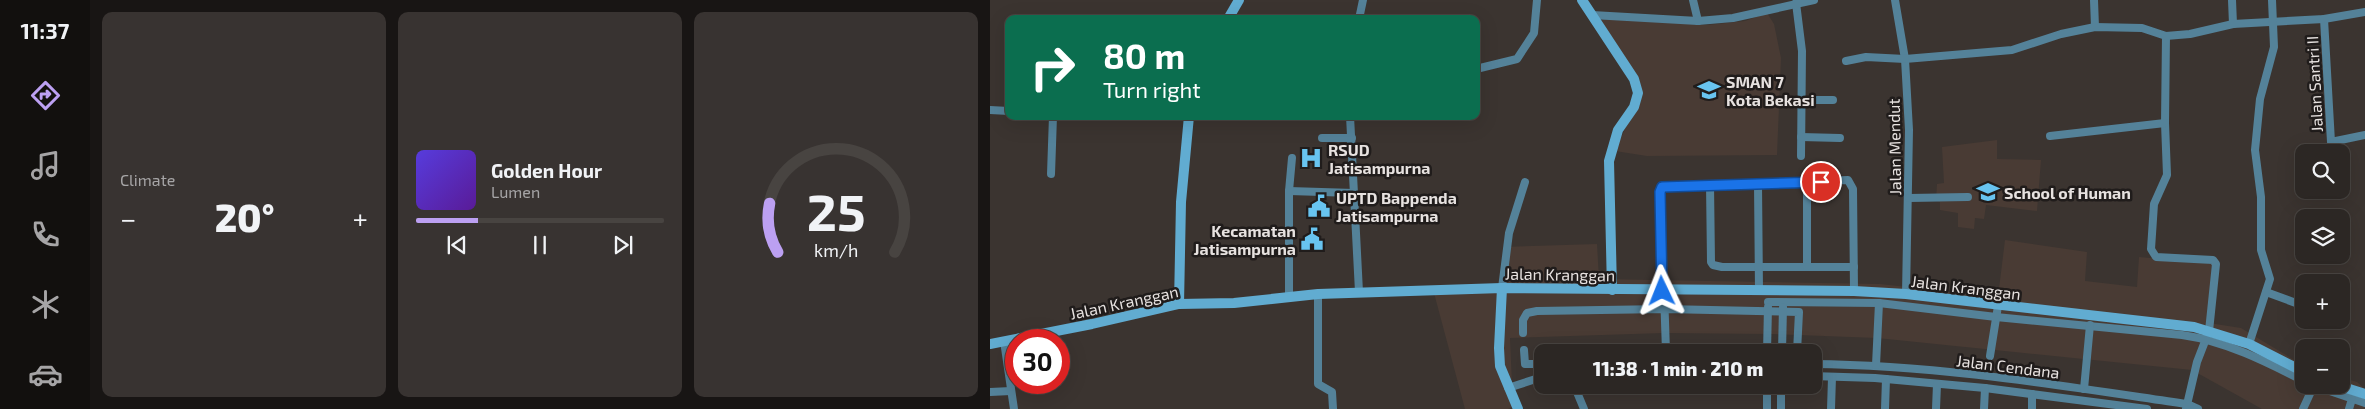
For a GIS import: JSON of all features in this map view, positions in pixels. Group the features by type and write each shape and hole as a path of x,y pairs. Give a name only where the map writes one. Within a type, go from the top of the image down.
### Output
{"main road":[{"path":"1230,15 1238,0"},
{"path":"1582,0 1634,79 1638,93 1634,107 1618,130 1609,161 1612,290"},
{"path":"1179,304 1182,202 1189,120"},
{"path":"1502,288 1498,348 1500,366 1518,409"},
{"name":"Jalan Kranggan","path":"990,344 1179,304 1234,303 1318,294 1502,288 1663,291 1783,296 1854,291 1906,294 2194,327 2208,335 2249,344 2295,367"},
{"path":"2350,389 2365,394"}],"street":[{"path":"1360,15 1363,0"},
{"path":"1480,68 1517,59 1534,33 1537,0"},
{"path":"1693,0 1698,21"},
{"path":"1592,16 1698,21 1733,18 1814,0"},
{"name":"Jalan Mendut","path":"1895,0 1905,59 1909,130 1906,294"},
{"path":"2094,0 2095,27"},
{"path":"2232,0 2233,24"},
{"path":"2249,344 2270,278 2261,250 2261,197 2255,150 2260,99 2274,46 2272,0"},
{"path":"1796,3 1802,51 1801,156"},
{"path":"1846,61 1866,58 1905,59 2012,50 2061,34 2095,27 2142,28 2166,36 2190,34 2233,24 2324,19 2365,12"},
{"name":"Jalan Santri II","path":"2324,19 2331,142 2365,136"},
{"path":"2166,36 2165,123 2167,175 2154,204 2151,249 2156,257 2215,261 2208,335 2197,362 2187,406"},
{"path":"1802,100 1833,100"},
{"path":"990,110 1005,111"},
{"path":"1051,174 1053,120"},
{"path":"1350,120 1359,292"},
{"path":"2050,136 2165,123"},
{"path":"1322,138 1352,138"},
{"path":"1801,138 1840,138"},
{"path":"1289,296 1289,191 1292,158"},
{"path":"1666,344 1660,189 1666,186 1848,180 1852,185 1854,291"},
{"path":"1502,288 1509,232 1525,182"},
{"path":"1807,182 1807,266"},
{"path":"1710,184 1710,262 1722,267 1854,267"},
{"path":"1758,184 1759,267 1768,312 1767,344"},
{"path":"1289,191 1354,193"},
{"path":"1909,198 1968,197"},
{"path":"2266,292 2295,303"},
{"path":"1318,294 1318,384 1332,392 1333,409"},
{"path":"1782,344 1783,296 1879,303 1996,317 2208,335 2295,377"},
{"path":"1876,365 1879,303"},
{"path":"1990,356 1998,306"},
{"path":"1524,333 1524,317 1527,313 1536,310 1665,309 1799,312 1797,344"},
{"path":"2084,389 2090,325"},
{"path":"1004,341 1005,348"},
{"path":"1524,350 1525,364 1534,364"},
{"name":"Jalan Cendana","path":"1822,364 1876,365 2084,389 2198,409"},
{"path":"1822,376 1886,379 1985,388 2147,409"},
{"path":"1831,409 1832,376"},
{"path":"1885,409 1886,379"},
{"path":"1508,388 1534,380"},
{"path":"1936,384 1936,409"},
{"path":"1984,409 1985,388"},
{"path":"990,392 1005,391"},
{"path":"1012,394 1014,409"},
{"path":"1578,394 1584,409"},
{"path":"1767,394 1767,409"},
{"path":"1781,409 1782,394"},
{"path":"2032,394 2032,409"},
{"path":"2303,409 2309,394"},
{"path":"2338,394 2365,403"},
{"path":"2349,409 2352,399"},
{"path":"2082,400 2082,409"}],"shaded area":[{"name":"SMAN 7 Kota Bekasi","path":"1767,13 1774,24 1781,58 1777,155 1647,156 1615,151 1629,120 1638,81 1599,21 1604,19 1707,25 1745,21"},
{"name":"School of Human","path":"1997,140 1997,159 2041,160 2037,211 1986,205 1984,219 1975,218 1974,229 1958,227 1958,213 1940,210 1940,202 1936,201 1937,184 1944,183 1942,147"},
{"path":"2005,240 2087,252 2085,281 2137,287 2139,257 2216,264 2209,323 2241,328 2295,361 2295,394 2350,394 2350,380 2357,382 2365,389 2365,409 2262,409 2192,370 1877,338 1664,333 1510,338 1513,407 1508,409 1465,409 1434,293 1506,292 1503,247 1597,244 1599,279 1880,284 1998,297"}],"place":[{"name":"SMAN 7 Kota Bekasi","path":"1709,90"},
{"name":"RSUD Jatisampurna","path":"1311,158"},
{"name":"School of Human","path":"1988,192"},
{"name":"UPTD Bappenda Jatisampurna","path":"1319,206"},
{"name":"Kecamatan Jatisampurna","path":"1312,239"}],"route":[{"path":"1662,291 1660,192 1662,187 1821,182"}]}
